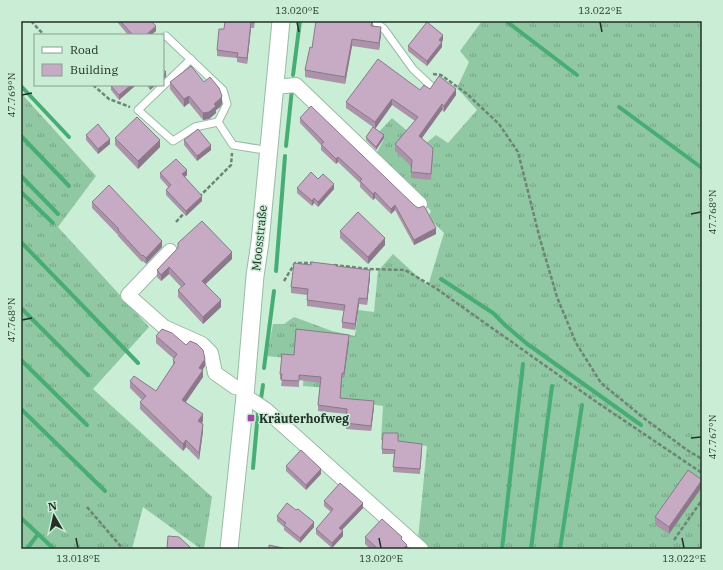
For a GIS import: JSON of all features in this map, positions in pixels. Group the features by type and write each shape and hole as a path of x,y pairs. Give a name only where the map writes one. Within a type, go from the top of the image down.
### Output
{"street":[{"name":"Moosstraße","path":"229,549 281,21"},
{"path":"274,87 296,85 420,204"},
{"path":"170,251 128,295 164,326 202,344 211,353 215,373 245,392 265,409 421,549"}],"lane":[{"path":"374,21 384,29 415,71 430,85"},
{"path":"166,36 223,90 227,104 218,122"},
{"path":"164,85 191,59"},
{"path":"163,86 138,110 173,141 196,127 218,122"},
{"path":"218,122 233,145 268,150"}],"path":[{"path":"31,21 43,34"},
{"path":"415,71 442,75 468,94 500,124 518,152 540,239 557,297 576,343 601,383 645,419 702,459"},
{"path":"94,86 109,99 138,110"},
{"path":"198,199 231,165 233,145"},
{"path":"176,222 187,211"},
{"path":"284,281 295,263 314,263"},
{"path":"327,264 369,269 405,270 437,288 595,401 702,473"},
{"path":"674,540 702,500"},
{"path":"87,507 123,549"}],"green space":[{"path":"482,21 702,21 702,549 429,549 418,539 427,446 381,440 383,406 341,400 341,389 303,386 305,360 267,356 273,324 284,324 294,317 332,331 355,336 358,310 374,312 378,271 393,254 428,286 444,233 428,217 431,211 376,154 384,139 377,134 392,118 424,145 436,135 448,143 477,110 457,88 469,62 460,51"},
{"path":"21,93 96,176 58,227 149,327 93,389 212,497 204,549 201,549 143,507 132,549 21,549"}],"building":[{"path":"120,21 151,21 156,26 147,34 132,34"},
{"path":"225,21 254,21 254,23 251,22 247,58 237,57 238,53 217,50 219,29 224,29"},
{"path":"316,21 372,21 371,26 381,27 379,43 352,39 345,77 305,70 310,47 312,48"},
{"path":"427,22 443,35 439,40 442,42 427,61 408,46"},
{"path":"378,59 420,90 424,85 430,89 439,76 456,89 444,106 442,104 419,136 433,148 431,174 411,172 412,160 395,144 418,117 392,99 375,122 346,102"},
{"path":"191,66 204,82 210,77 219,88 222,96 214,104 216,106 209,112 203,113 189,96 184,99 170,82"},
{"path":"111,86 130,86 119,95"},
{"path":"311,106 414,205 418,208 424,206 436,228 414,240 395,205 391,209 375,192 373,194 360,181 362,179 338,157 336,159 321,144 324,142 300,118"},
{"path":"137,117 160,140 138,161 115,138"},
{"path":"98,124 110,139 98,149 86,135"},
{"path":"373,127 384,135 376,147 366,137"},
{"path":"198,129 211,145 197,156 184,140"},
{"path":"176,159 187,170 182,174 202,196 186,211 166,190 171,185 160,173"},
{"path":"311,172 318,179 323,174 334,184 318,202 314,198 312,201 297,188"},
{"path":"109,185 162,241 146,258 143,255 142,256 118,230 119,229 92,202"},
{"path":"358,212 385,238 368,257 340,231"},
{"path":"202,221 232,252 202,281 221,300 203,317 178,290 185,284 169,267 161,275 157,270 176,250 178,243"},
{"path":"311,262 370,270 367,299 359,298 355,324 342,322 345,305 307,300 308,289 291,287 294,263 311,265"},
{"path":"162,329 172,333 186,345 190,341 197,344 203,350 205,359 199,368 203,370 182,400 203,414 198,421 203,424 199,453 186,440 183,444 140,402 146,396 130,381 134,376 156,391 175,362 173,360 177,354 156,336"},
{"path":"296,329 349,335 344,373 342,373 340,398 374,401 371,426 346,423 347,409 318,405 321,377 299,375 299,381 281,380 282,374 280,374 282,354 294,355"},
{"path":"383,433 398,433 398,441 422,444 420,469 393,467 395,450 382,449"},
{"path":"301,450 321,469 306,485 286,466"},
{"path":"688,470 702,480 669,527 655,517"},
{"path":"340,483 363,503 339,528 343,531 332,543 316,529 333,509 324,501"},
{"path":"287,503 296,510 298,509 314,522 300,538 284,525 286,523 277,516"},
{"path":"382,519 402,537 401,539 407,545 403,549 378,549 365,537"},
{"path":"168,536 179,537 190,547 190,549 167,549"},
{"path":"269,545 287,549 269,549"}],"waterway":[{"path":"293,75 300,21"},
{"path":"506,21 577,75"},
{"path":"21,86 69,137"},
{"path":"286,146 292,89"},
{"path":"619,107 702,168"},
{"path":"21,136 69,186"},
{"path":"276,271 285,156"},
{"path":"21,176 58,214"},
{"path":"21,192 53,223"},
{"path":"21,242 138,363"},
{"path":"441,279 493,313 526,343 641,425"},
{"path":"264,368 274,291"},
{"path":"21,308 88,375"},
{"path":"21,360 87,425"},
{"path":"502,549 523,364"},
{"path":"261,399 263,385"},
{"path":"531,549 552,386"},
{"path":"560,549 582,405"},
{"path":"21,409 105,491"},
{"path":"253,468 258,412"},
{"path":"21,518 54,549"},
{"path":"27,549 38,534"}],"place":[{"name":"Kräuterhofweg","path":"251,418"}]}
